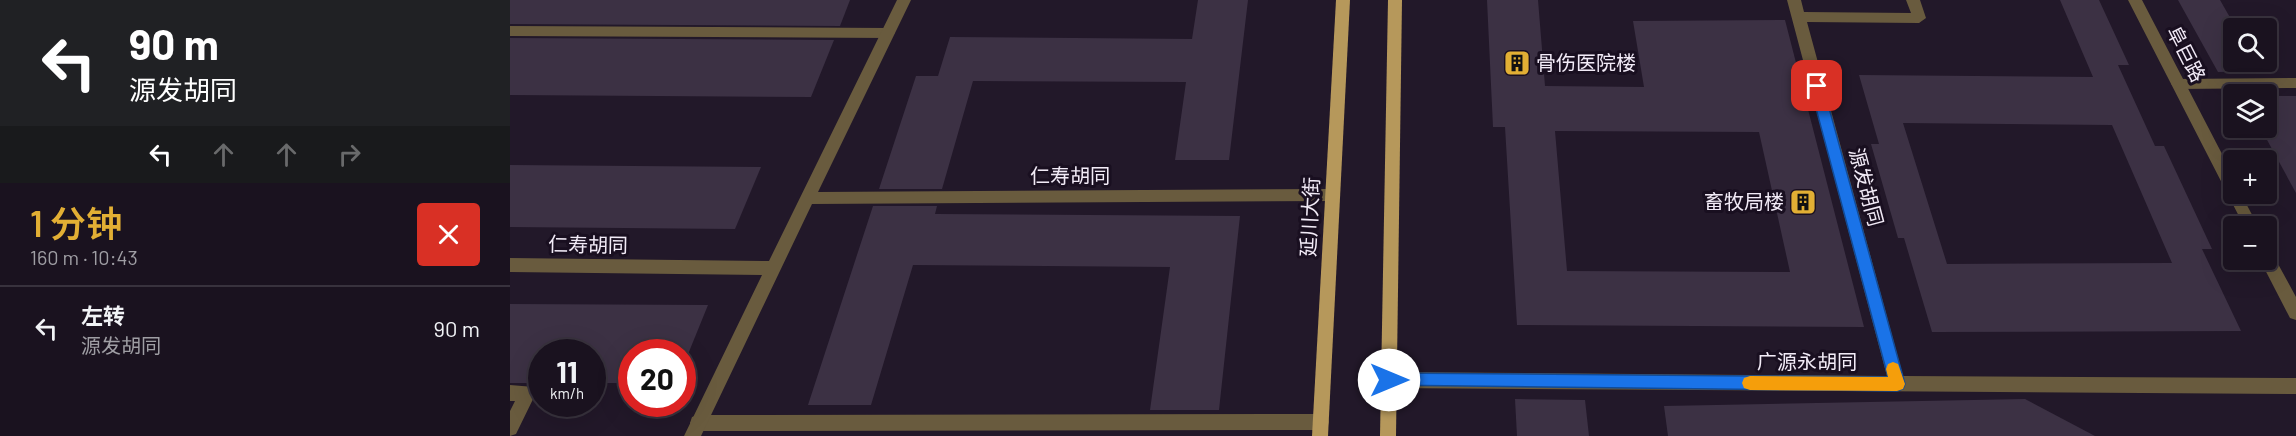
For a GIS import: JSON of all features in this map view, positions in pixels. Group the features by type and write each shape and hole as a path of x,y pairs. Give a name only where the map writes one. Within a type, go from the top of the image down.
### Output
{"main road":[{"name":"延川大街","path":"1321,429 1342,0"},
{"path":"1388,436 1395,0"}],"street":[{"path":"904,0 695,430 1321,429"},
{"name":"源发胡同","path":"1794,0 1897,384"},
{"path":"1798,17 1919,18 1913,0"},
{"name":"阜巨路","path":"2135,0 2223,172"},
{"path":"510,31 888,33"},
{"path":"2178,84 2296,83"},
{"name":"仁寿胡同","path":"808,198 1332,195"},
{"name":"仁寿胡同","path":"510,266 774,268"},
{"path":"2273,270 2296,313"},
{"name":"广源永胡同","path":"1389,380 2296,386"},
{"path":"510,393 528,393 510,428"}],"building":[{"path":"510,0 850,0 840,26 510,24"},
{"path":"1198,0 1248,0 1229,160 1175,160 1186,82 973,81 942,189 879,189 916,76 938,76 950,37 1192,39"},
{"name":"畜牧局楼","path":"1487,0 1538,0 1545,86 1644,87 1633,21 1785,20 1864,327 1517,325 1505,127 1493,127","holes":["1555,131 1759,132 1790,272 1567,271"]},
{"path":"2060,0 2099,0 2129,65 2118,65 2155,146 2164,146 2212,249 2202,249 2241,331 1932,332 1904,238 1898,238 1871,144 1879,144 1859,75 2093,77","holes":["1903,123 2112,125 2172,263 1947,264"]},
{"path":"2178,0 2220,0 2230,18 2223,18 2223,72 2218,72"},
{"path":"510,38 834,40 811,97 510,95"},
{"path":"2277,96 2296,96 2296,193 2277,158 2277,150 2273,150 2266,138 2277,138"},
{"path":"510,165 761,167 735,229 510,227"},
{"path":"873,206 937,206 935,214 1240,216 1219,410 1150,410 1170,267 913,265 871,405 808,405"},
{"path":"510,304 708,305 694,339 618,339 618,383 606,383 606,339 528,339 528,383 510,383"},
{"path":"1515,399 1585,400 1589,436 1517,436"},
{"path":"2025,399 2095,436 1668,436 1664,406"}],"slow traffic":[{"path":"1750,383 1897,384 1893,369"}],"place":[{"name":"骨伤医院楼","path":"1517,63"},
{"name":"畜牧局楼","path":"1803,202"}],"route":[{"path":"1389,380 1897,384 1817,86"}]}
